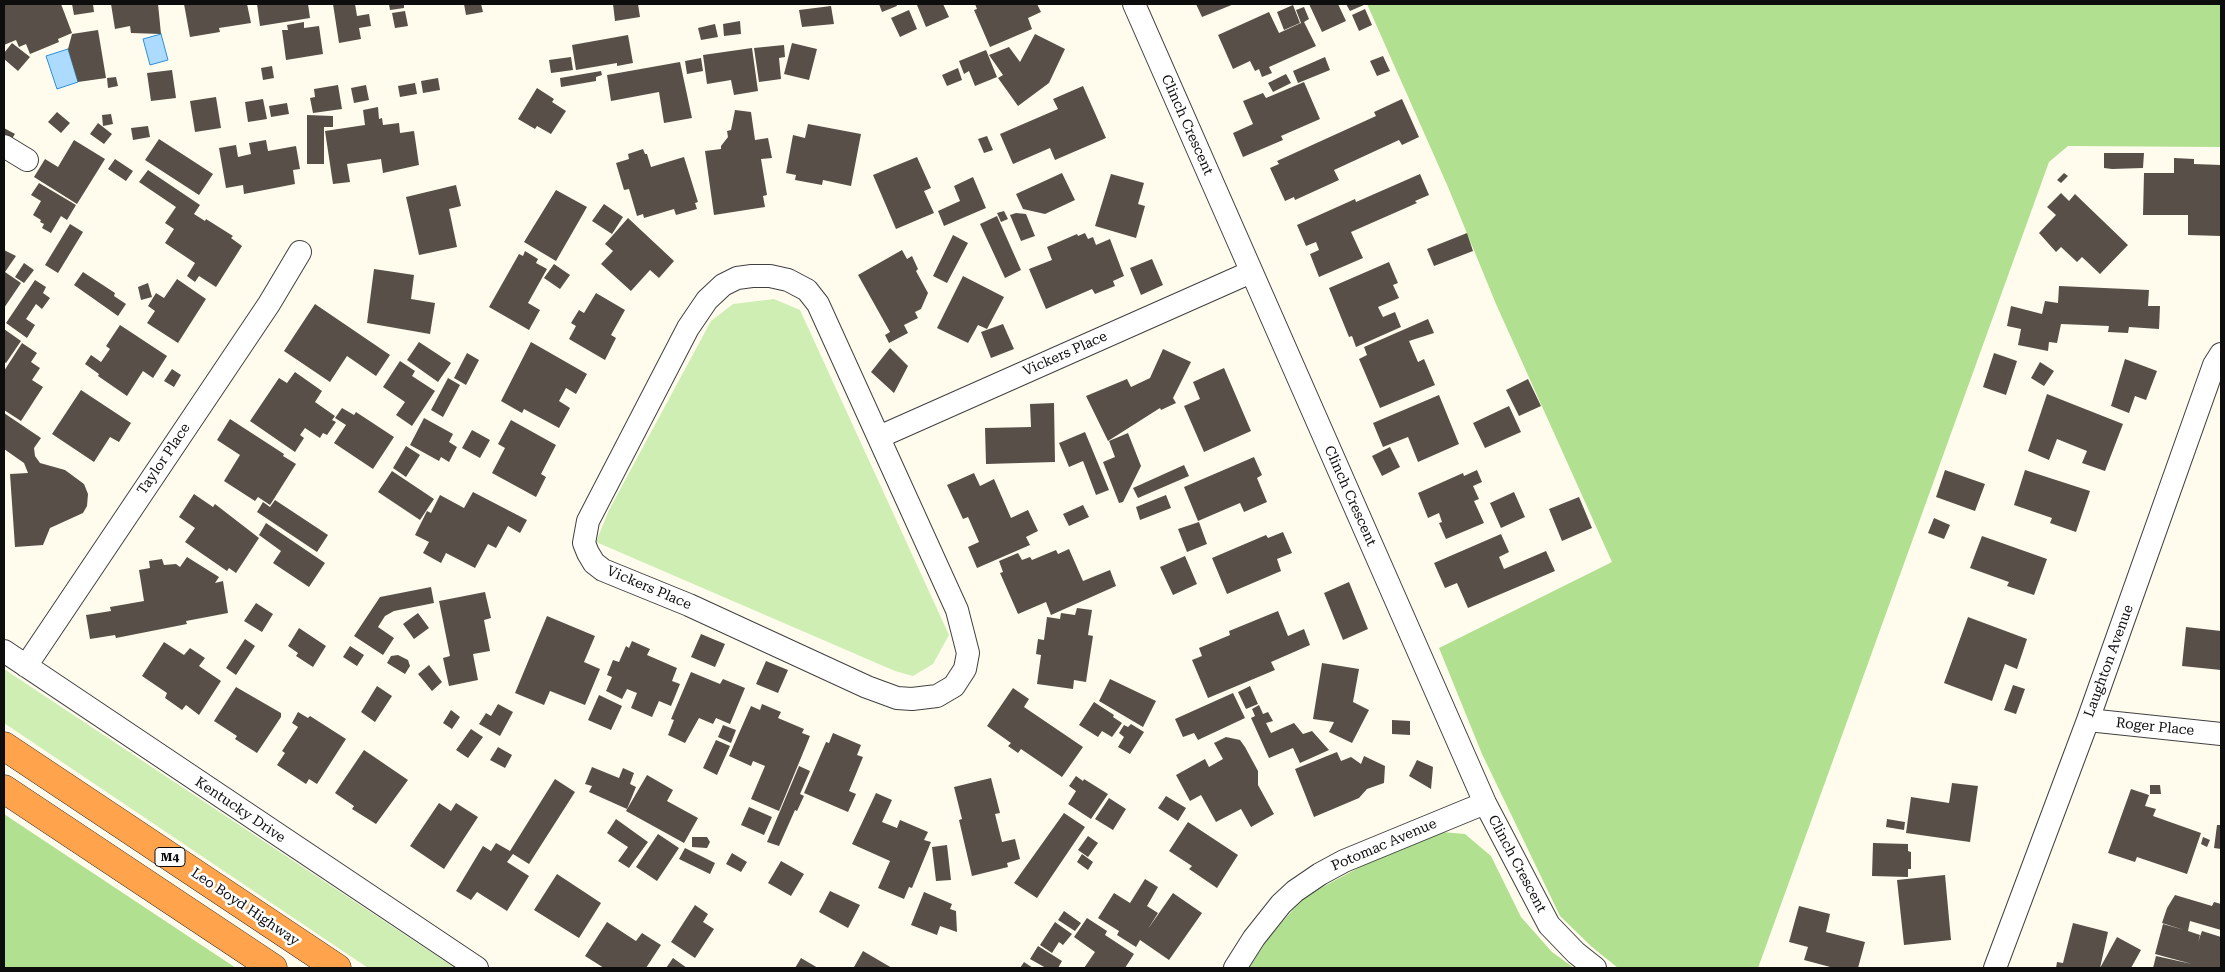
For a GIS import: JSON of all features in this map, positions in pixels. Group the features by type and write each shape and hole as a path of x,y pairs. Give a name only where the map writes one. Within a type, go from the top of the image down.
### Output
{"highway":[{"name":"Leo Boyd Highway","path":"4,746 337,968"},
{"name":"M4","path":"4,788 273,968"}],"street":[{"name":"Clinch Crescent","path":"1134,4 1485,803 1549,925 1576,953 1595,968"},
{"path":"4,146 27,160"},
{"name":"Taylor Place","path":"26,666 268,304 300,252"},
{"name":"Vickers Place","path":"879,437 1252,272"},
{"name":"Vickers Place","path":"770,276 788,280 807,290 818,304 879,437 957,610 964,632 968,653 965,669 954,686 937,696 898,698 868,688 689,605 604,570 594,562 588,553 584,542 588,521 688,328 707,300 723,285 737,278 770,276"},
{"name":"Laughton Avenue","path":"1995,968 2088,720 2214,365 2221,354"},
{"name":"Kentucky Drive","path":"4,651 477,968"},
{"name":"Roger Place","path":"2088,720 2221,734"},
{"name":"Potomac Avenue","path":"1235,968 1254,938 1281,904 1295,891 1320,874 1344,861 1485,803"}],"green space":[{"path":"1367,4 2221,4 2221,147 2068,146 2049,162 1758,968 1618,968 1592,947 1560,916 1482,754 1439,648 1612,562 1496,304 1448,187"},
{"path":"774,299 800,310 949,635 933,664 913,676 895,671 596,542 609,510 711,321 733,304"},
{"path":"4,669 455,968 368,968 4,723"},
{"path":"4,814 236,968 4,968"},
{"path":"1442,832 1465,834 1491,856 1521,917 1552,952 1574,968 1249,968 1269,937 1304,897 1373,860"}],"water":[{"path":"161,34 168,60 150,65 143,39"},
{"path":"68,49 78,82 57,89 46,56"}],"building":[{"path":"4,4 61,4 72,33 58,39 59,42 30,54 26,44 19,47 16,40 4,45"},
{"path":"72,4 93,4 94,12 74,15"},
{"path":"111,4 158,4 161,34 131,33 130,26 115,29"},
{"path":"184,4 247,4 251,23 219,28 220,32 190,37"},
{"path":"257,4 308,4 310,18 260,26"},
{"path":"333,4 355,4 357,16 369,14 371,26 359,28 361,39 339,43"},
{"path":"389,4 404,4 404,8 390,10"},
{"path":"464,4 481,4 483,12 466,15"},
{"path":"613,4 638,4 640,17 615,21"},
{"path":"879,4 896,4 897,6 882,12"},
{"path":"943,4 949,17 926,27 917,5"},
{"path":"975,4 1037,4 1041,12 1028,18 1032,29 990,47 974,10 977,9"},
{"path":"1196,4 1234,4 1202,17"},
{"path":"1309,4 1338,4 1346,21 1322,32"},
{"path":"1346,4 1366,4 1350,11"},
{"path":"1293,5 1300,23 1284,30 1277,12"},
{"path":"831,6 834,24 802,27 799,10"},
{"path":"1304,7 1309,19 1304,22 1316,46 1269,67 1272,73 1262,77 1259,69 1255,71 1250,61 1233,69 1218,35 1269,12 1279,33 1301,23 1296,10"},
{"path":"1365,9 1372,25 1359,31 1352,15"},
{"path":"909,10 917,29 900,37 891,18"},
{"path":"405,11 408,26 395,28 392,13"},
{"path":"740,21 741,34 724,36 723,24"},
{"path":"304,22 304,28 319,26 323,54 286,60 282,30 288,30 287,25"},
{"path":"715,24 718,37 701,40 698,28"},
{"path":"98,30 106,78 78,82 68,49 72,34"},
{"path":"1035,34 1065,49 1049,83 1018,106 998,78 1003,75 989,55 1009,47 1020,62"},
{"path":"628,35 633,63 617,66 617,63 576,70 572,45"},
{"path":"12,43 30,57 18,71 4,59 4,53"},
{"path":"792,43 817,49 809,80 784,74"},
{"path":"784,45 785,57 779,58 781,79 759,82 754,48"},
{"path":"752,48 758,91 734,95 731,80 707,84 703,55"},
{"path":"986,50 997,77 975,86 969,71 964,74 959,61"},
{"path":"1383,56 1390,71 1377,76 1370,61"},
{"path":"571,57 573,70 551,73 549,60"},
{"path":"1325,57 1330,70 1298,83 1293,71"},
{"path":"701,58 703,71 687,74 685,61"},
{"path":"680,62 692,118 664,123 659,92 611,101 607,75"},
{"path":"272,66 274,78 263,80 261,68"},
{"path":"958,68 962,80 947,86 942,75"},
{"path":"172,70 176,98 151,101 147,73"},
{"path":"601,71 602,75 596,77 596,81 561,87 560,78"},
{"path":"1286,74 1291,83 1273,92 1268,83"},
{"path":"116,77 118,86 108,88 107,78"},
{"path":"438,78 440,90 423,93 421,81"},
{"path":"1304,82 1320,119 1281,136 1283,140 1243,157 1233,133 1253,124 1243,101 1263,93 1266,98"},
{"path":"415,83 417,94 400,97 398,86"},
{"path":"338,85 342,109 313,113 310,98 315,97 314,89"},
{"path":"366,85 369,100 354,103 351,88"},
{"path":"1083,86 1106,138 1055,160 1050,148 1013,164 1000,134 1058,109 1053,99"},
{"path":"537,88 554,99 552,102 566,111 551,134 537,126 535,129 518,119"},
{"path":"216,97 221,128 195,132 190,101"},
{"path":"263,99 267,119 248,122 245,102"},
{"path":"1402,99 1419,137 1402,145 1399,140 1334,170 1339,180 1295,200 1294,197 1285,201 1270,168 1279,164 1277,161 1376,116 1374,112"},
{"path":"287,103 289,114 271,117 269,106"},
{"path":"378,107 379,119 382,118 383,125 399,123 400,133 414,131 419,165 383,173 381,159 347,164 350,182 333,184 325,131 365,125 363,110"},
{"path":"735,110 751,112 755,140 768,138 772,158 761,159 767,195 763,196 765,207 714,215 705,151 721,149 721,146 728,137 727,131 731,130"},
{"path":"57,112 70,123 61,133 48,122"},
{"path":"111,114 113,124 103,126 102,115"},
{"path":"307,115 333,116 333,127 324,127 324,164 307,164"},
{"path":"98,123 112,134 104,144 90,134"},
{"path":"808,124 861,134 851,186 823,180 822,185 795,180 796,175 786,173 793,135 805,138"},
{"path":"148,126 150,137 133,140 131,128"},
{"path":"4,128 15,134 11,140 4,137"},
{"path":"987,136 993,150 984,153 978,139"},
{"path":"159,139 213,174 199,195 145,160"},
{"path":"74,140 105,159 77,204 34,177 45,159 58,167"},
{"path":"266,140 268,151 296,146 300,169 293,170 295,184 244,194 243,185 226,188 219,148 236,145 238,157 251,154 249,143"},
{"path":"643,149 645,154 647,154 651,167 684,157 698,202 695,203 697,209 676,215 674,209 644,218 643,214 637,216 629,189 624,190 616,163 629,159 628,154"},
{"path":"2104,153 2144,153 2143,168 2104,168"},
{"path":"917,157 931,188 924,191 934,213 896,229 873,175"},
{"path":"2174,158 2194,159 2194,164 2221,165 2221,236 2188,235 2188,215 2143,215 2144,173 2174,173"},
{"path":"115,159 133,171 126,181 108,169"},
{"path":"148,170 200,205 194,214 205,221 206,219 233,236 231,238 242,246 216,287 199,276 195,282 187,276 195,263 165,243 174,229 165,223 176,207 139,182"},
{"path":"1062,173 1075,200 1045,214 1023,209 1016,194"},
{"path":"2064,173 2068,176 2061,183 2057,180"},
{"path":"1111,174 1144,183 1138,204 1145,206 1136,238 1095,226"},
{"path":"1420,174 1429,195 1415,201 1417,203 1351,232 1363,258 1319,277 1310,254 1319,250 1316,242 1306,246 1297,225 1355,199 1356,202"},
{"path":"973,177 986,208 944,226 938,211 960,201 954,186"},
{"path":"39,183 76,205 67,220 61,216 51,233 42,228 44,224 33,215 41,201 31,195"},
{"path":"456,185 461,206 449,209 457,247 419,255 406,197"},
{"path":"556,190 587,207 556,261 524,242"},
{"path":"2061,193 2069,201 2075,194 2128,245 2100,274 2082,257 2077,262 2061,247 2056,252 2039,233 2056,215 2047,207"},
{"path":"604,204 623,217 612,234 592,221"},
{"path":"1004,211 1008,219 1001,222 997,213"},
{"path":"1016,213 1026,214 1035,236 1021,241 1010,215"},
{"path":"997,216 1021,270 1005,278 980,224"},
{"path":"628,218 674,261 659,278 650,270 631,291 601,264 613,251 605,244"},
{"path":"70,224 83,232 58,273 45,265"},
{"path":"1085,233 1088,239 1093,237 1096,245 1110,239 1124,276 1113,281 1115,286 1095,294 1092,289 1046,309 1029,269 1052,260 1047,247 1077,234 1078,236"},
{"path":"1467,233 1473,251 1434,266 1427,249"},
{"path":"953,235 968,243 947,283 933,276"},
{"path":"4,250 16,256 5,272 21,283 4,308"},
{"path":"902,250 907,259 912,256 918,269 916,271 928,293 921,309 915,312 918,318 904,325 908,333 889,343 885,335 890,332 858,275"},
{"path":"525,251 538,259 536,263 547,269 528,303 540,310 529,330 489,307 519,254 523,256"},
{"path":"1152,259 1163,285 1141,295 1130,268"},
{"path":"1389,262 1398,283 1393,285 1399,298 1378,307 1383,317 1395,312 1401,327 1356,347 1352,336 1349,337 1329,288"},
{"path":"24,263 34,270 24,283 15,277"},
{"path":"554,264 570,275 560,289 544,278"},
{"path":"374,269 414,275 411,299 435,303 430,334 367,323"},
{"path":"83,272 115,293 114,296 126,304 118,316 74,285"},
{"path":"963,276 1004,297 987,329 978,325 968,343 937,328"},
{"path":"177,279 206,299 178,343 147,323 155,311 148,306 156,293 164,298"},
{"path":"35,280 46,287 43,293 50,298 42,309 36,304 26,319 35,325 27,338 6,323"},
{"path":"148,283 152,297 141,300 138,287"},
{"path":"2059,286 2149,290 2148,306 2160,306 2159,329 2129,327 2128,333 2108,332 2109,326 2061,324 2057,343 2049,342 2048,351 2018,345 2021,329 2007,326 2011,306 2042,314 2045,301 2058,303"},
{"path":"596,293 625,310 611,335 616,338 605,360 569,339 576,326 571,323 579,310 584,313"},
{"path":"315,304 390,355 376,376 347,356 330,382 284,351"},
{"path":"1428,319 1434,333 1409,341 1418,362 1424,359 1435,385 1380,408 1359,359 1367,355 1364,347"},
{"path":"1003,324 1014,349 991,358 981,332"},
{"path":"120,325 167,356 153,378 143,371 127,396 98,376 99,374 85,364 91,355 101,362 110,349 106,346"},
{"path":"4,329 21,341 6,363 4,362"},
{"path":"419,342 451,363 438,382 407,360"},
{"path":"531,342 587,374 576,394 566,388 559,401 570,408 559,428 524,409 522,413 501,401"},
{"path":"22,343 37,353 31,362 40,368 32,380 43,387 21,421 4,410 4,371"},
{"path":"890,348 908,366 894,393 871,372"},
{"path":"1163,349 1191,362 1173,398 1176,403 1161,410 1160,408 1108,441 1086,396 1127,379 1131,387 1150,378"},
{"path":"467,353 479,360 466,385 454,378"},
{"path":"1994,353 2017,361 2006,395 1983,387"},
{"path":"2125,359 2157,371 2146,400 2135,396 2129,413 2111,406"},
{"path":"400,361 415,371 412,376 435,391 412,426 396,415 405,402 383,387"},
{"path":"2040,362 2054,371 2044,386 2031,378"},
{"path":"1224,368 1251,431 1204,452 1184,406 1200,399 1193,382"},
{"path":"172,369 181,375 174,387 164,381"},
{"path":"295,372 322,391 315,402 335,416 332,420 336,422 327,435 323,433 320,438 305,428 300,435 304,438 295,452 250,421 279,378 287,383"},
{"path":"448,378 460,385 443,417 431,410"},
{"path":"1528,379 1541,406 1519,416 1506,390"},
{"path":"81,390 131,423 119,442 110,437 94,462 52,434"},
{"path":"2047,394 2123,424 2105,471 2082,463 2087,451 2057,439 2049,460 2028,451"},
{"path":"1439,395 1459,444 1418,462 1408,437 1383,447 1373,423"},
{"path":"1054,403 1055,462 986,464 985,428 1031,427 1030,404"},
{"path":"1509,406 1521,432 1485,448 1473,423"},
{"path":"342,408 354,415 356,412 394,437 373,469 334,443 346,425 335,418"},
{"path":"4,413 41,438 34,448 35,456 40,463 65,470 84,484 88,494 87,506 83,513 50,528 43,545 15,547 10,474 28,473 24,463 4,449"},
{"path":"424,418 453,434 449,442 457,447 449,462 441,457 439,461 410,445"},
{"path":"230,419 284,454 283,456 296,464 270,505 258,497 255,501 224,481 240,455 217,440"},
{"path":"511,420 556,445 541,474 546,477 536,497 492,473 505,448 498,444"},
{"path":"472,430 490,440 480,458 462,448"},
{"path":"1085,432 1109,490 1096,495 1083,461 1069,467 1059,443"},
{"path":"1128,433 1141,466 1123,502 1119,503 1103,462 1115,457 1109,441"},
{"path":"406,446 420,455 406,477 393,468"},
{"path":"1390,447 1400,467 1382,476 1372,456"},
{"path":"1254,457 1262,475 1257,478 1267,502 1244,512 1240,503 1198,521 1184,487"},
{"path":"1184,465 1189,476 1138,498 1133,488"},
{"path":"1477,470 1482,482 1473,486 1479,499 1474,501 1484,523 1446,539 1439,523 1442,522 1439,513 1428,518 1418,493 1463,473 1464,476"},
{"path":"1945,470 1985,484 1975,511 1936,497"},
{"path":"2025,470 2090,491 2076,532 2050,523 2052,518 2014,505"},
{"path":"392,471 434,499 420,520 378,492"},
{"path":"974,473 980,486 994,479 1011,518 1028,510 1038,531 1026,537 1030,545 977,568 968,547 979,542 968,517 963,519 947,485"},
{"path":"473,492 527,520 520,533 508,526 496,548 488,544 475,568 446,553 441,563 423,553 429,542 415,535 427,511 431,513 440,495 464,508"},
{"path":"1514,492 1525,517 1501,528 1490,503"},
{"path":"194,494 213,507 215,504 259,538 236,573 229,568 227,571 185,542 195,528 179,517"},
{"path":"1166,495 1171,508 1140,520 1136,507"},
{"path":"1579,497 1592,528 1562,541 1549,509"},
{"path":"275,500 328,535 317,552 257,512 263,502 270,507"},
{"path":"1083,505 1089,517 1069,526 1063,514"},
{"path":"1934,518 1950,525 1944,539 1928,533"},
{"path":"1199,522 1207,544 1187,552 1178,529"},
{"path":"266,523 325,563 309,587 273,563 281,551 259,535"},
{"path":"1283,532 1292,553 1277,559 1281,571 1227,594 1212,558 1266,535 1268,538"},
{"path":"1501,534 1509,552 1499,557 1504,569 1546,551 1555,571 1468,608 1457,583 1445,588 1434,563"},
{"path":"1982,536 2047,559 2034,595 2007,586 2009,582 1970,568"},
{"path":"1069,549 1083,581 1110,570 1116,586 1051,615 1046,602 1018,614 1000,573 1003,572 999,561 1018,553 1022,560 1030,557 1032,560 1056,550 1058,554"},
{"path":"1185,556 1197,584 1173,595 1160,567"},
{"path":"187,557 219,577 215,583 223,581 228,613 186,621 187,624 116,638 115,635 90,639 86,615 111,611 110,607 144,601 139,570 150,568 149,561 162,559 164,565 176,564 180,567"},
{"path":"1349,582 1368,629 1343,640 1324,593"},
{"path":"431,587 434,603 394,611 385,616 378,627 394,638 383,655 354,636 380,597"},
{"path":"485,592 491,618 484,620 490,651 473,654 478,680 449,686 443,658 450,656 439,601"},
{"path":"256,603 273,614 262,632 244,621"},
{"path":"1077,608 1092,610 1088,635 1093,636 1086,682 1074,680 1073,689 1037,684 1041,655 1036,654 1038,639 1044,640 1047,617 1060,619 1061,613 1075,615"},
{"path":"1278,611 1288,636 1304,629 1310,645 1271,662 1275,670 1208,698 1192,660 1202,656 1199,648 1230,635 1229,631"},
{"path":"418,613 429,628 414,639 403,624"},
{"path":"547,616 595,636 584,662 600,669 585,705 550,691 544,705 515,693"},
{"path":"1968,617 2027,639 2017,669 2005,664 1992,701 1944,683"},
{"path":"2186,627 2221,631 2221,670 2182,666"},
{"path":"299,628 326,646 313,667 296,656 298,653 288,646"},
{"path":"701,634 725,644 715,667 691,657"},
{"path":"245,639 255,646 236,675 226,668"},
{"path":"632,641 650,649 647,655 677,668 672,681 680,684 671,706 659,701 652,717 631,708 637,693 627,689 622,699 606,691 612,677 607,675 613,660 619,662 626,646 629,648"},
{"path":"164,642 184,655 190,648 205,658 199,666 221,681 199,715 186,705 182,710 165,698 167,693 142,676"},
{"path":"350,646 364,655 357,666 343,657"},
{"path":"398,655 408,660 410,666 405,674 387,663 391,656"},
{"path":"766,661 788,670 778,693 756,684"},
{"path":"1322,663 1359,669 1353,702 1369,710 1352,743 1329,732 1334,722 1313,719"},
{"path":"429,665 442,682 432,691 418,674"},
{"path":"691,672 720,684 723,679 745,688 730,724 716,718 713,724 699,718 685,743 668,735 674,720 671,719"},
{"path":"1110,679 1156,701 1143,727 1099,701"},
{"path":"2013,685 2025,689 2016,714 2004,710"},
{"path":"377,686 392,696 375,722 361,712"},
{"path":"1250,686 1258,704 1246,709 1238,692"},
{"path":"236,687 281,713 281,717 257,753 235,739 237,736 214,721"},
{"path":"1013,688 1029,699 1024,707 1083,747 1062,777 1021,749 1018,753 1008,746 1011,743 987,726"},
{"path":"1233,693 1245,718 1198,740 1194,733 1183,737 1175,719"},
{"path":"599,695 622,706 611,730 588,720"},
{"path":"1094,702 1114,715 1113,717 1122,723 1112,737 1102,731 1098,737 1079,725"},
{"path":"498,704 513,712 500,736 479,724 486,713 491,716"},
{"path":"762,704 781,712 778,718 804,729 802,733 810,736 779,811 751,799 765,766 753,761 751,766 729,756 751,706 760,710"},
{"path":"1259,705 1263,714 1268,712 1273,721 1266,723 1271,733 1294,723 1303,734 1312,731 1329,750 1300,763 1293,748 1269,758 1251,718 1255,716 1252,709"},
{"path":"451,710 460,717 452,729 443,723"},
{"path":"298,712 308,718 310,716 346,739 317,784 309,779 306,784 277,765 285,753 282,751 298,727 292,723"},
{"path":"1392,720 1410,721 1410,735 1392,734"},
{"path":"1131,724 1144,732 1130,754 1118,747 1124,737 1119,733 1124,725 1128,727"},
{"path":"723,725 736,730 731,743 718,737"},
{"path":"471,729 483,737 468,758 456,750"},
{"path":"833,733 861,745 857,755 863,757 849,791 856,794 848,812 804,793 826,742 829,743"},
{"path":"1226,737 1240,740 1245,747 1258,771 1258,785 1274,814 1251,827 1241,809 1216,822 1201,795 1190,801 1176,775 1205,759 1209,767 1223,759 1214,743"},
{"path":"716,740 730,746 717,775 703,768"},
{"path":"498,747 512,755 505,768 490,760"},
{"path":"364,750 408,780 376,824 352,809 354,806 335,793"},
{"path":"1337,752 1341,761 1351,757 1361,764 1364,756 1385,766 1384,783 1367,789 1359,798 1314,817 1295,769"},
{"path":"1417,760 1433,767 1431,789 1409,776"},
{"path":"799,766 810,771 800,794 804,796 797,811 795,810 779,846 767,842"},
{"path":"592,767 619,778 623,768 634,773 630,784 636,787 627,809 589,792 592,786 585,784"},
{"path":"647,775 673,790 667,801 698,818 684,843 626,811"},
{"path":"1076,776 1108,794 1091,819 1068,804 1076,791 1069,786"},
{"path":"991,778 1000,813 995,814 1002,842 1015,839 1020,859 1007,863 1008,867 972,876 959,820 962,819 954,787"},
{"path":"555,779 575,792 529,864 513,854 507,862 529,876 507,911 477,892 471,900 456,891 483,846 491,851 496,843 510,851"},
{"path":"1952,783 1978,786 1970,842 1906,833 1911,797 1949,803"},
{"path":"2150,785 2160,785 2161,794 2150,794"},
{"path":"2131,789 2149,795 2145,806 2156,809 2153,816 2201,833 2187,874 2137,857 2135,862 2108,853"},
{"path":"876,793 892,800 882,822 897,828 900,820 928,832 924,840 931,842 912,888 909,887 904,899 878,888 890,861 852,844"},
{"path":"1166,796 1186,808 1178,821 1158,808"},
{"path":"1109,798 1126,809 1113,830 1095,819"},
{"path":"439,803 451,811 456,803 478,817 444,869 410,846"},
{"path":"749,807 772,817 764,835 741,825"},
{"path":"1064,813 1085,827 1037,898 1014,883"},
{"path":"616,819 648,842 629,868 618,861 628,847 607,833"},
{"path":"1887,819 1905,822 1904,830 1886,827"},
{"path":"1188,822 1238,855 1217,888 1189,869 1192,866 1169,851"},
{"path":"2217,825 2221,825 2221,849 2214,848"},
{"path":"658,834 679,848 657,881 636,867"},
{"path":"1088,836 1098,843 1088,857 1078,850"},
{"path":"692,837 707,837 710,842 707,848 692,847"},
{"path":"2203,837 2210,840 2207,847 2201,844"},
{"path":"1873,843 1908,844 1908,851 1911,852 1911,869 1908,869 1908,877 1872,876"},
{"path":"947,845 951,880 936,881 932,847"},
{"path":"685,848 715,863 710,874 679,859"},
{"path":"732,853 747,862 741,872 726,864"},
{"path":"1082,854 1093,862 1088,870 1077,862"},
{"path":"781,861 804,874 791,896 768,883"},
{"path":"557,874 601,903 579,938 534,910"},
{"path":"1945,875 1951,940 1904,945 1897,880"},
{"path":"1145,879 1158,887 1147,906 1158,913 1148,929 1173,893 1202,913 1169,960 1140,940 1136,947 1117,935 1119,931 1098,918 1114,893 1130,903"},
{"path":"830,891 860,905 848,928 819,912"},
{"path":"924,892 952,904 950,909 956,911 957,932 940,926 937,935 911,925"},
{"path":"2175,895 2212,906 2214,902 2221,904 2221,930 2190,921 2188,931 2200,935 2198,942 2202,931 2221,937 2221,968 2153,968 2156,956 2192,964 2155,954 2163,924 2184,930 2162,923 2167,908"},
{"path":"695,905 708,914 703,922 714,929 695,958 671,942"},
{"path":"1799,906 1830,914 1826,932 1865,942 1858,968 1834,968 1804,960 1808,947 1789,942"},
{"path":"1064,911 1081,923 1075,931 1058,920"},
{"path":"1087,918 1107,931 1105,935 1134,954 1125,968 1084,968 1095,952 1074,937"},
{"path":"607,922 636,941 642,933 661,945 646,968 604,968 585,956"},
{"path":"1055,922 1072,934 1063,945 1059,942 1052,953 1040,945"},
{"path":"2073,923 2108,932 2100,968 2056,968 2057,962 2063,963"},
{"path":"2117,937 2141,950 2131,968 2100,968"},
{"path":"1038,946 1062,961 1058,968 1046,968 1030,959"},
{"path":"863,951 892,968 854,967"},
{"path":"673,958 687,968 666,968"},
{"path":"801,958 818,968 795,968"},
{"path":"1024,962 1033,968 1020,968"}]}
